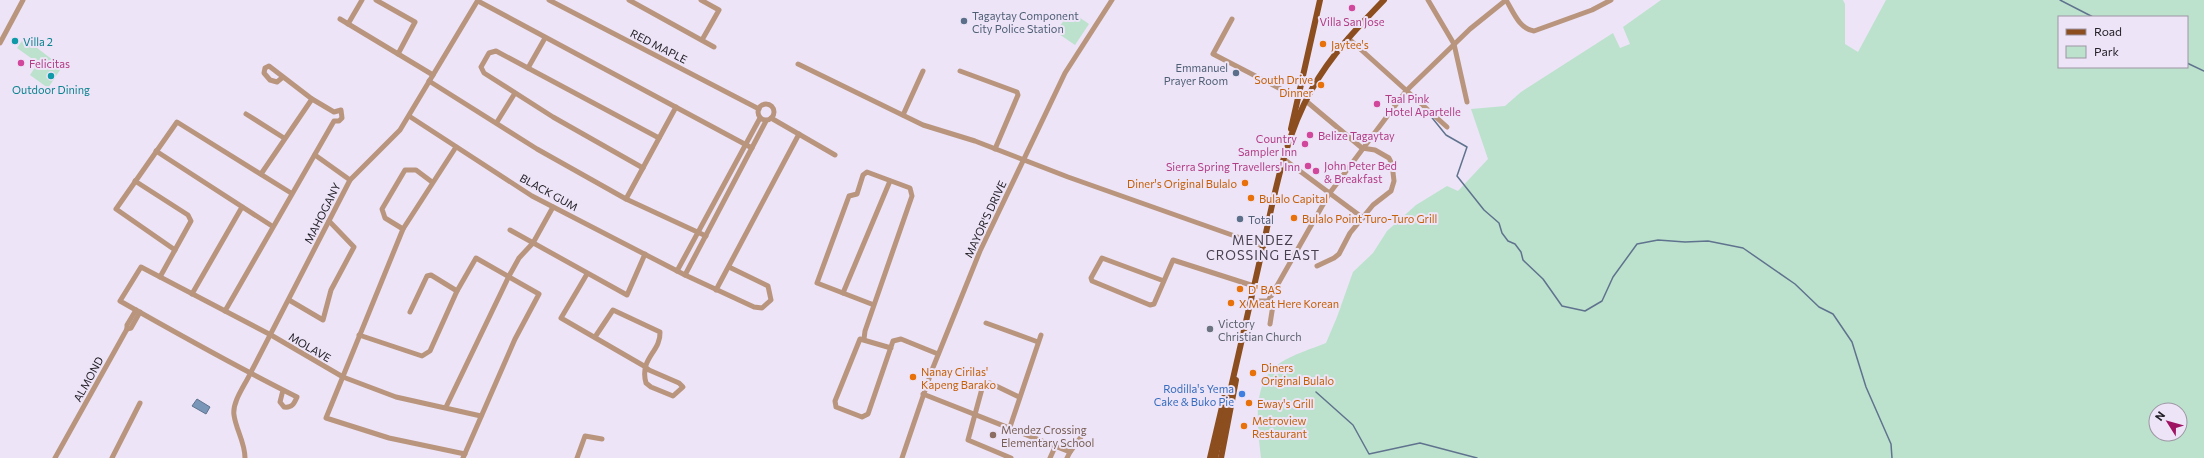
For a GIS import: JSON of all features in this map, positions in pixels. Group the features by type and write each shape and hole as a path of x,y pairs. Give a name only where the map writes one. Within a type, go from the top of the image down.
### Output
{"main road":[{"path":"1215,458 1263,246 1285,160 1320,0"},
{"path":"1288,146 1311,90 1328,64 1348,38 1384,0"},
{"path":"1302,85 1306,91 1311,90"},
{"path":"1210,458 1228,386 1237,363"},
{"path":"1221,458 1235,391 1237,363"}],"street":[{"path":"0,43 23,0"},
{"path":"348,24 362,0"},
{"path":"376,0 415,22 398,54"},
{"name":"RED MAPLE","path":"549,0 558,2 759,109"},
{"path":"629,0 714,47"},
{"path":"701,0 719,10 702,40"},
{"name":"MAYOR'S DRIVE","path":"902,458 938,354 980,251 1066,74 1112,0"},
{"path":"1428,0 1454,44 1467,102"},
{"path":"1251,301 1268,301 1329,194 1406,91 1454,44 1506,0 1521,24 1526,29 1534,30 1592,10 1611,0"},
{"path":"478,1 752,148"},
{"name":"MAHOGANY","path":"245,458 245,449 234,415 234,406 250,374 350,180 391,140 409,116 478,1"},
{"path":"1232,18 1213,54 1298,98"},
{"path":"340,19 433,74"},
{"path":"528,68 545,38"},
{"path":"1348,38 1447,127"},
{"path":"644,168 553,117 484,73 481,67 489,53 496,51 659,138"},
{"path":"798,64 923,125 995,149 1263,246"},
{"path":"903,115 924,71"},
{"path":"960,71 1017,92 1018,95 995,149"},
{"path":"283,77 312,99 334,112 341,110 343,115 339,121 334,121"},
{"path":"430,81 497,122 537,149 626,199 706,236"},
{"path":"497,122 515,93"},
{"path":"261,174 284,138 312,99"},
{"path":"1306,101 1362,148 1374,150 1389,158 1392,164 1394,181 1391,191 1373,205 1350,233 1339,254 1317,266"},
{"path":"677,271 760,118 759,109 765,104 771,107 773,112 771,118 766,121 685,275"},
{"path":"626,199 676,107"},
{"path":"225,311 272,226 334,121 334,112"},
{"path":"246,114 284,138"},
{"name":"BLACK GUM","path":"409,116 553,207 677,271 754,307 762,308 771,300 768,286 729,267"},
{"path":"760,118 766,121"},
{"path":"771,118 835,155"},
{"path":"175,250 116,209 177,122 291,193"},
{"path":"716,290 799,134"},
{"path":"360,335 422,356 426,355 430,351 457,290 476,258 539,294 515,340 464,456 389,438 326,418 403,229 456,147"},
{"path":"156,151 272,226"},
{"path":"314,155 350,180"},
{"path":"1285,160 1363,218"},
{"path":"403,229 385,218 382,209 405,170 416,170 432,182"},
{"path":"864,339 874,305 912,196 910,188 867,172 862,175 857,194 849,196 817,283 874,305"},
{"path":"135,181 188,215 191,221 160,277"},
{"path":"843,293 890,181"},
{"path":"192,294 242,207"},
{"path":"446,407 509,276 519,258 533,243 553,207"},
{"path":"289,300 322,320 331,290 354,247 329,221"},
{"path":"510,230 627,295 645,254"},
{"path":"1164,281 1102,258 1091,278 1092,281 1150,305 1154,304 1164,281 1171,262 1176,259 1254,286"},
{"name":"MOLAVE","path":"138,311 120,301 140,267 271,335 343,377 396,397 481,416"},
{"path":"587,274 561,318 595,337 644,366 649,370 679,383 683,387 673,396 651,387 646,382 644,366 660,338 660,332 613,310 595,337"},
{"path":"410,312 427,276 431,275 457,290"},
{"path":"1270,298 1273,305 1270,324"},
{"path":"138,311 250,374 283,390"},
{"name":"ALMOND","path":"54,458 127,329 131,328 138,311"},
{"path":"986,323 1038,342"},
{"path":"1010,427 1041,335"},
{"path":"891,348 860,339 835,401 836,407 862,417 868,414 891,348 893,342 901,339 938,354"},
{"path":"1011,458 968,440 977,414 983,385 986,383 1019,397"},
{"path":"923,394 1010,427 1070,452"},
{"path":"112,458 140,403"},
{"path":"577,458 585,436 602,439"},
{"path":"1068,458 1070,452 1081,437"},
{"path":"1050,458 1055,447"}],"green space":[{"path":"1661,0 1843,0 1845,4 1845,44 1858,52 1886,0 2204,0 2204,458 1261,458 1258,433 1258,406 1264,381 1270,371 1291,357 1326,343 1353,272 1373,253 1387,231 1416,205 1447,186 1458,191 1488,159 1471,109 1505,106 1521,92 1613,33 1620,48 1630,44 1623,27"},
{"path":"1070,11 1089,24 1075,45 1056,32"},
{"path":"24,38 62,67 48,88 30,75 38,63 17,48"}],"water":[{"path":"197,399 210,407 206,414 192,406"}],"waterway":[{"path":"2060,0 2091,16"},
{"path":"2188,63 2204,71"},
{"path":"1429,114 1446,135 1467,147 1457,176 1484,210 1499,223 1502,233 1508,241 1515,244 1521,252 1523,260 1543,279 1562,306 1585,311 1602,301 1613,277 1637,244 1658,240 1685,242 1708,241 1743,248 1795,284 1819,307 1833,314 1852,342 1866,387 1891,444 1892,458"},
{"path":"1316,392 1353,425 1369,454 1420,443 1477,458"}],"place":[{"name":"Villa San Jose","path":"1352,8"},
{"name":"Tagaytay Component City Police Station","path":"964,21"},
{"name":"Villa 2","path":"15,41"},
{"name":"Jaytee's","path":"1323,44"},
{"name":"Felicitas","path":"21,63"},
{"name":"Emmanuel Prayer Room","path":"1236,73"},
{"name":"Outdoor Dining","path":"51,76"},
{"name":"South Drive Dinner","path":"1321,85"},
{"name":"Taal Pink Hotel Apartelle","path":"1377,104"},
{"name":"Belize Tagaytay","path":"1310,135"},
{"name":"Country Sampler Inn","path":"1305,144"},
{"name":"Sierra Spring Travellers' Inn","path":"1308,166"},
{"name":"John Peter Bed & Breakfast","path":"1316,171"},
{"name":"Diner's Original Bulalo","path":"1245,183"},
{"name":"Bulalo Capital","path":"1251,198"},
{"name":"Bulalo Point Turo-Turo Grill","path":"1294,218"},
{"name":"Total","path":"1240,219"},
{"name":"D' BAS","path":"1240,289"},
{"name":"X Meat Here Korean","path":"1231,303"},
{"name":"Victory Christian Church","path":"1210,329"},
{"name":"Diners Original Bulalo","path":"1253,373"},
{"name":"Nanay Cirilas' Kapeng Barako","path":"913,377"},
{"name":"Rodilla's Yema Cake & Buko Pie","path":"1242,394"},
{"name":"Eway's Grill","path":"1249,403"},
{"name":"Metroview Restaurant","path":"1244,426"},
{"name":"Mendez Crossing Elementary School","path":"993,435"}],"district":[{"name":"MENDEZ CROSSING EAST","path":"1263,248"}]}
